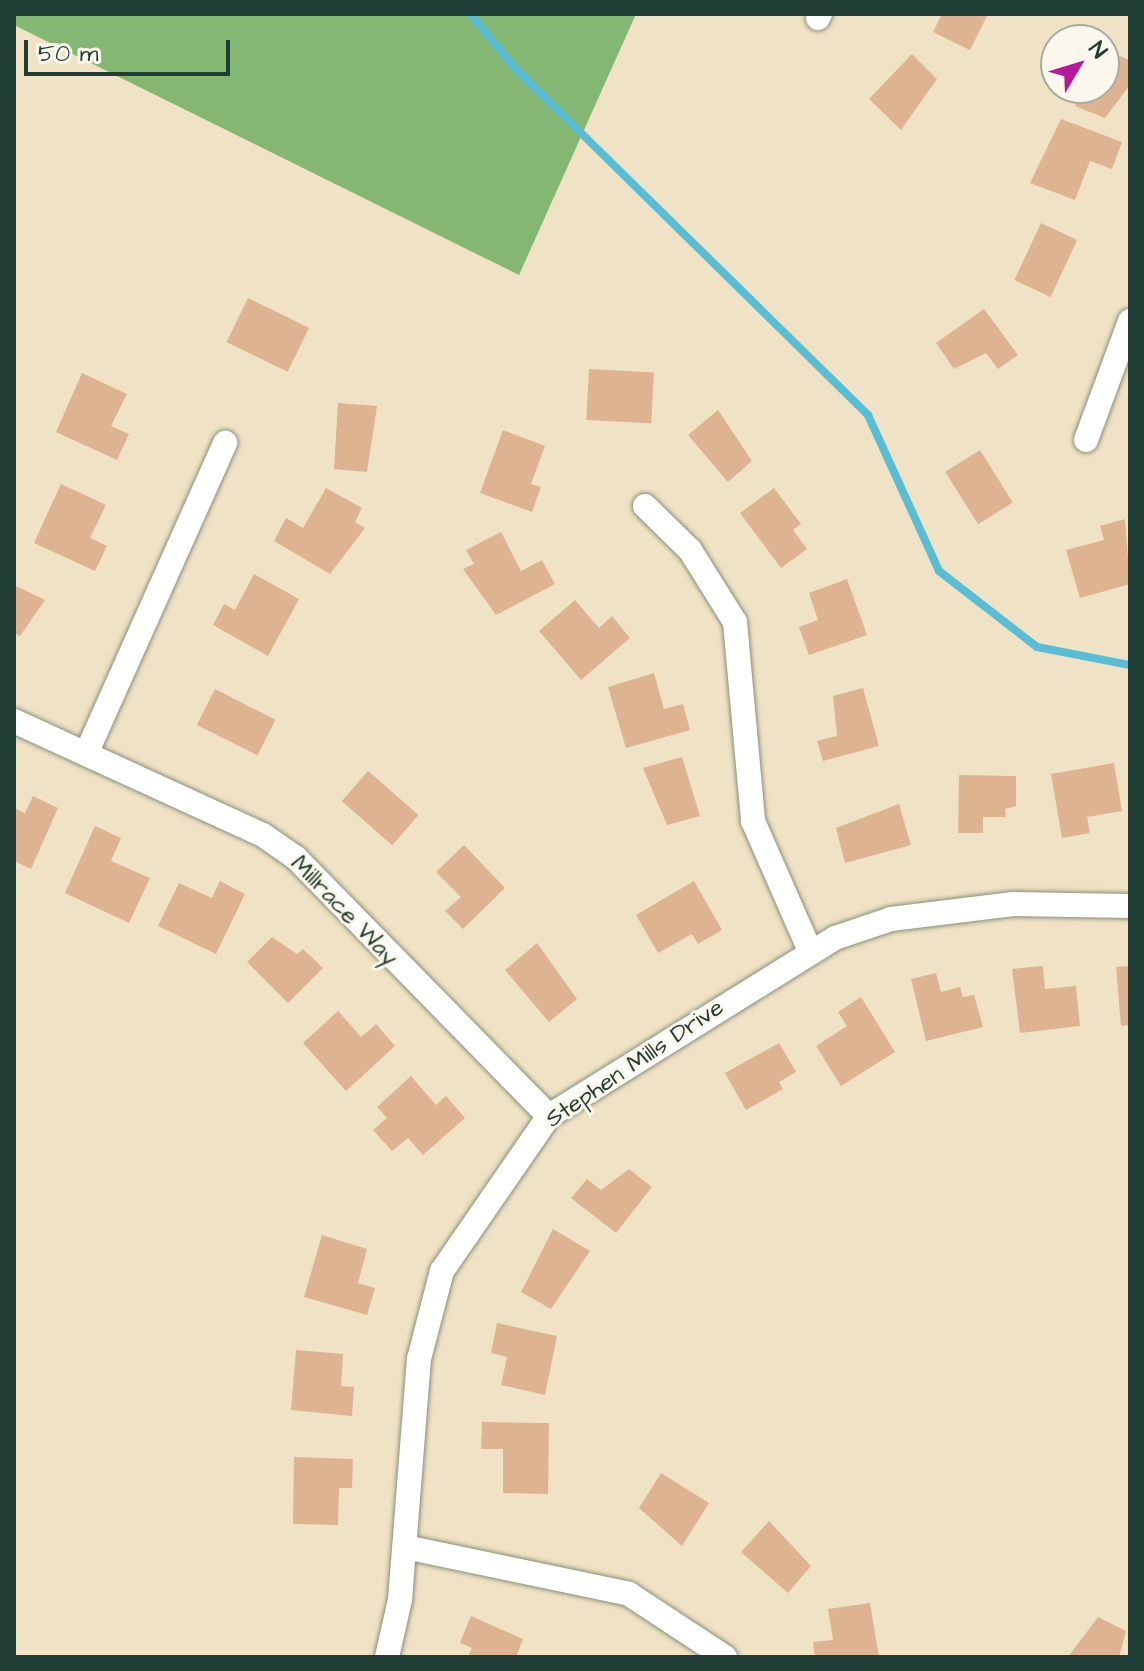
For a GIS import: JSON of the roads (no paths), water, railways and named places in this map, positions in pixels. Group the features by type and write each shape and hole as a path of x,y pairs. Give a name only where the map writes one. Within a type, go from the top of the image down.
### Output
{"street":[{"path":"1086,440 1130,321"},
{"path":"86,754 225,443"},
{"path":"645,506 690,550 735,622 753,821 811,953"},
{"name":"Millrace Way","path":"14,721 263,835 296,858 549,1116"},
{"name":"Stephen Mills Drive","path":"387,1657 405,1547 419,1359 442,1271 549,1116 811,953 891,919 1013,904 1130,906"},
{"path":"405,1547 629,1594 725,1657"}],"waterway":[{"path":"470,14 517,70 868,415 939,571 1037,647 1130,665"}]}
